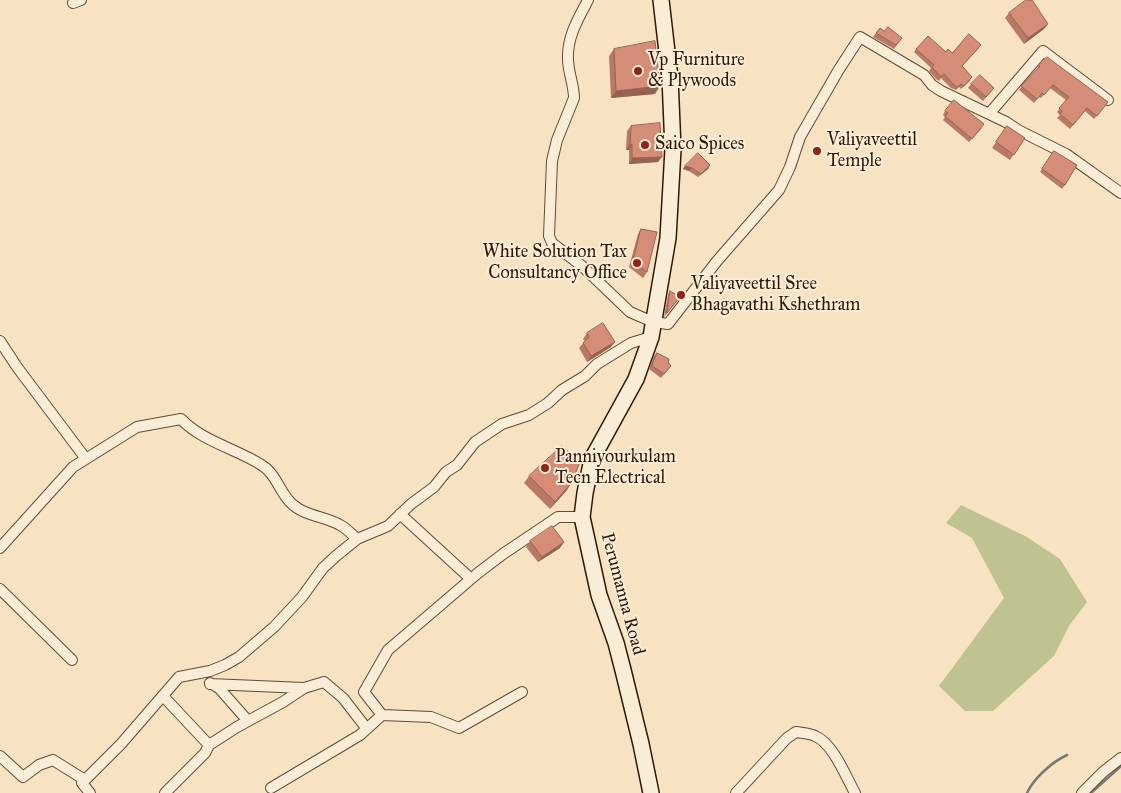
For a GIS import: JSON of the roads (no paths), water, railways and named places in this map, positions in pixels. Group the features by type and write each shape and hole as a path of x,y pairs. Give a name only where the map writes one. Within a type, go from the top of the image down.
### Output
{"main road":[{"name":"Perumanna Road","path":"651,793 623,670 616,643 599,595 582,517 584,493 592,458 636,379 652,329 668,238 672,150 670,78 661,0"}],"street":[{"path":"588,0 572,29 569,41 568,59 574,98 557,140 552,161 549,236 552,243 582,266 626,309 652,329"},
{"path":"0,756 23,777 39,765 53,760 85,780 115,750 179,677 210,671 239,657 274,627 294,606 323,568 348,545 357,539 388,526 410,504 434,487 446,472 458,465 464,454 475,442 510,420 530,415 548,403 562,390 585,376 598,364 652,329 668,324 717,261 780,190 800,137 860,37 924,76 936,88 1066,154 1121,192"},
{"path":"989,114 1043,51 1108,100"},
{"path":"0,341 17,367 86,459"},
{"path":"0,548 73,467 136,427 181,419 190,428 205,437 262,465 278,482 291,503 303,511 339,524 357,539"},
{"path":"400,514 472,579"},
{"path":"382,715 364,692 388,650 503,554 558,517 582,517"},
{"path":"0,589 72,660"},
{"path":"194,674 219,688 248,721"},
{"path":"165,793 209,746 304,688 324,682 344,698 366,729"},
{"path":"210,684 304,688"},
{"path":"271,788 360,735 382,715 431,718 459,728 522,692"},
{"path":"163,696 209,746"},
{"path":"736,793 787,738 796,732 817,736 825,743 834,754 855,793"},
{"path":"1082,793 1103,772 1121,758"},
{"path":"82,783 90,793"}],"waterway":[{"path":"1027,793 1044,771 1067,755"},
{"path":"1091,793 1121,766"}],"place":[{"name":"Vp Furniture & Plywoods","path":"638,71"},
{"name":"Saico Spices","path":"645,145"},
{"name":"Valiyaveettil Temple","path":"817,151"},
{"name":"White Solution Tax Consultancy Office","path":"637,263"},
{"name":"Valiyaveettil Sree Bhagavathi Kshethram","path":"681,295"},
{"name":"Panniyourkulam Tecn Electrical","path":"545,468"}]}
